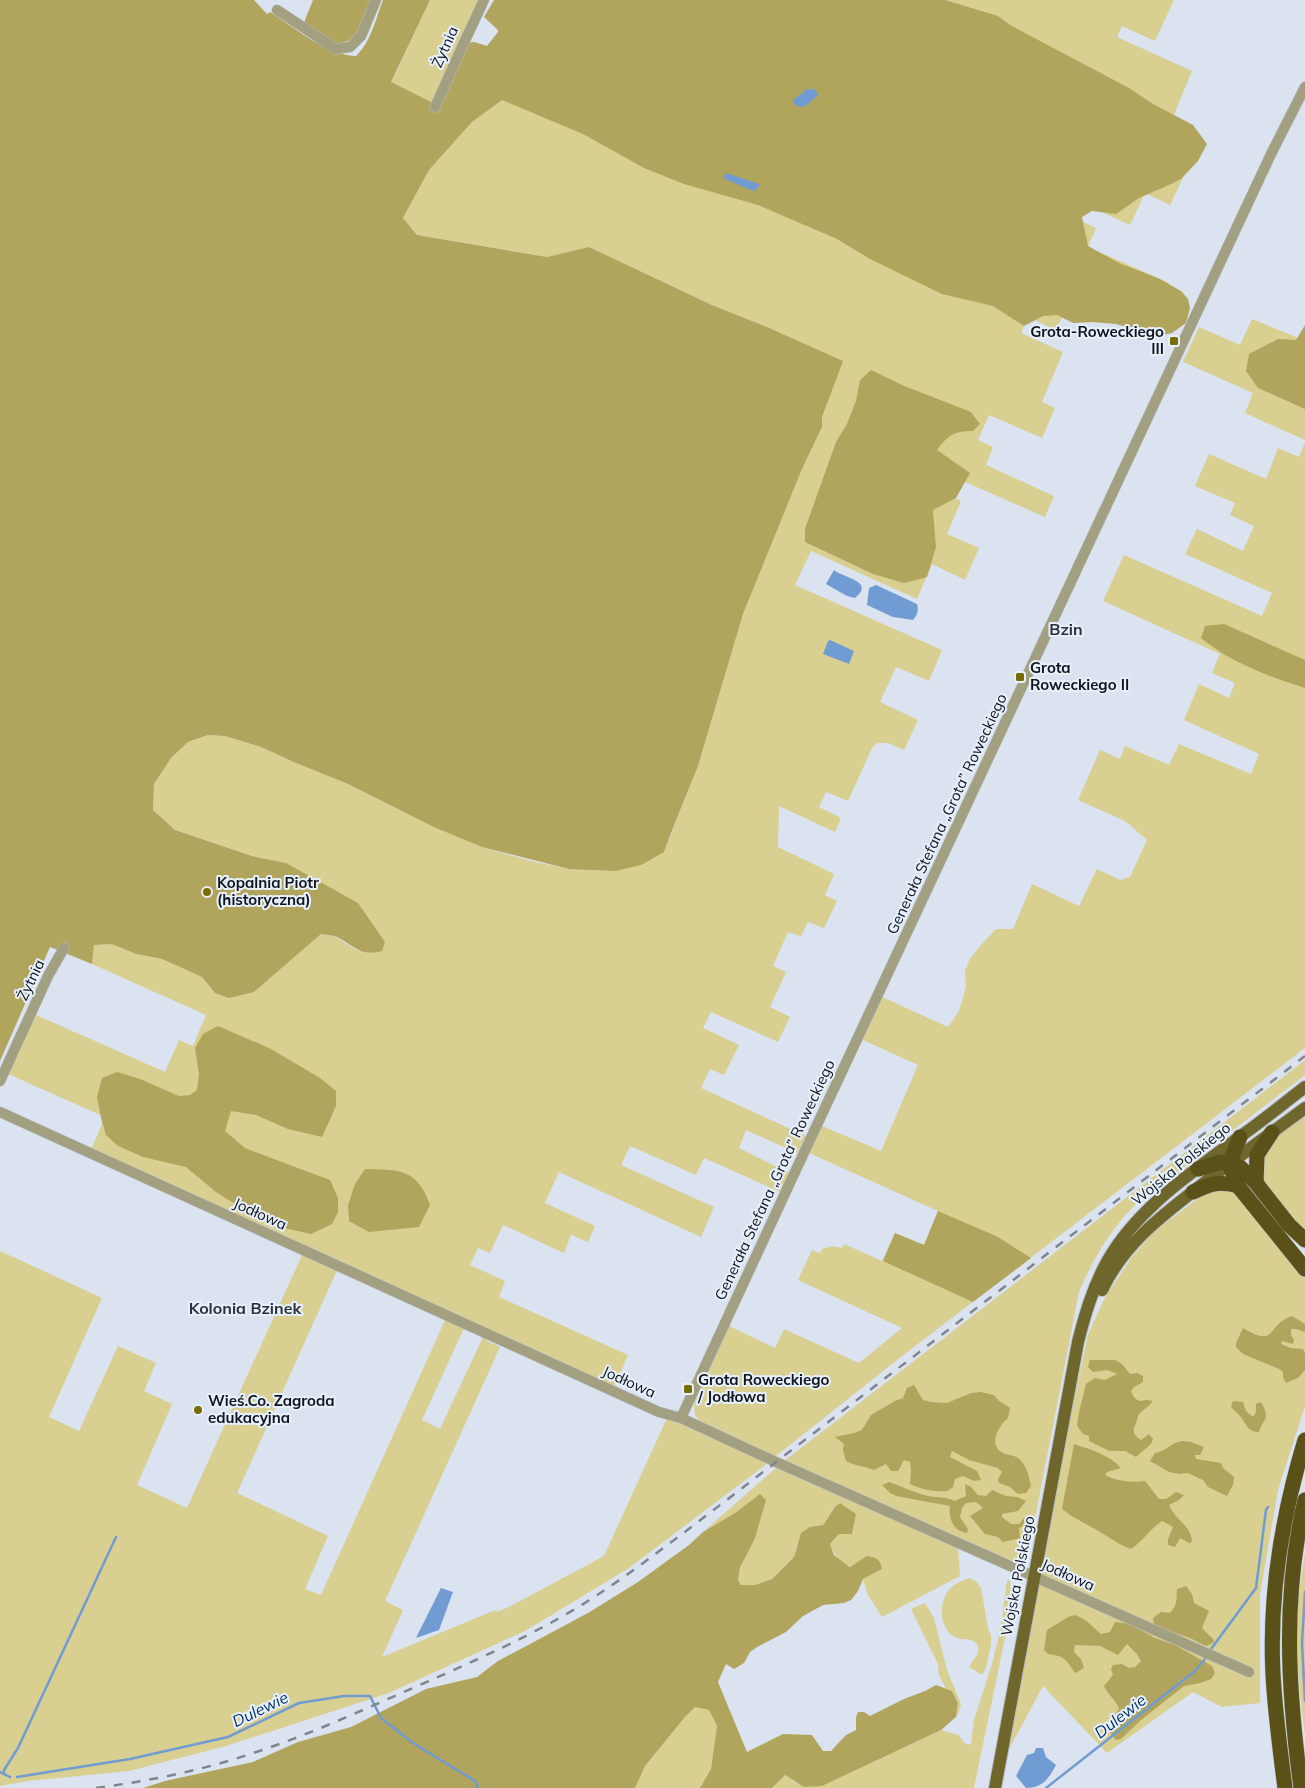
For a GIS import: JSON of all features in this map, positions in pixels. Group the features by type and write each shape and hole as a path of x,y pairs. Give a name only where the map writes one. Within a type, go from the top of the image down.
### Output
{"highway":[{"path":"1256,1183 1257,1155 1272,1132"},
{"path":"1240,1137 1229,1164 1238,1186 1305,1269"},
{"path":"1198,1169 1216,1162 1240,1167 1256,1183 1288,1226 1305,1240"},
{"path":"1193,1192 1206,1186 1223,1182 1238,1186"},
{"path":"1285,1788 1274,1692 1273,1616 1282,1533 1305,1440"},
{"path":"1301,1788 1290,1688 1288,1644 1294,1562 1305,1500"}],"main road":[{"name":"Wojska Polskiego","path":"995,1788 1084,1314 1091,1295 1108,1260 1140,1218 1158,1200 1305,1087"},
{"name":"Wojska Polskiego","path":"1074,1370 1092,1314 1112,1272 1125,1253 1146,1229 1305,1108"}],"street":[{"path":"277,10 336,49 350,47 360,36 376,0"},
{"name":"Żytnia","path":"436,107 484,0"},
{"name":"Generała Stefana „Grota” Roweckiego","path":"682,1418 814,1130 1271,154 1305,87"},
{"name":"Żytnia","path":"0,1081 48,976 64,948"},
{"name":"Jodłowa","path":"0,1112 659,1412 682,1418 776,1462 1249,1672"}],"shaded area":[{"path":"0,0 254,0 267,14 270,12 323,46 334,51 356,56 366,44 383,0 430,0 391,82 439,106 466,43 474,42 487,46 498,32 484,17 494,0 945,0 998,16 1010,25 1129,88 1153,104 1193,125 1207,144 1198,161 1181,179 1139,198 1116,214 1092,211 1082,217 1088,246 1119,263 1160,279 1181,291 1188,299 1190,308 1186,323 1172,333 1158,336 1116,324 1073,323 1057,315 1043,316 1024,326 993,306 942,294 870,259 837,239 758,205 684,184 644,168 583,134 502,100 472,122 429,170 403,218 417,235 547,257 589,247 712,305 843,361 822,417 822,427 802,469 743,614 698,766 664,852 641,865 615,871 569,869 482,847 434,827 348,784 261,747 225,736 208,735 188,742 171,758 154,784 153,810 175,830 252,856 286,863 358,903 385,942 382,951 363,952 337,937 321,934 254,992 229,998 215,993 202,977 162,959 136,954 112,944 94,945 92,964 50,947 0,1061"},
{"path":"313,0 373,0 358,31 347,41 339,43 326,41 303,25"},
{"path":"430,0 481,0 433,103 391,83"},
{"path":"495,0 1174,0 1155,41 1122,26 1117,37 1192,71 1169,127 1200,142 1170,205 1145,193 1130,225 1056,191 1049,206 1096,228 1088,247 1169,283 1148,328 1073,293 1056,330 1028,317 1021,333 1063,352 1042,402 1055,408 1042,438 989,415 978,440 993,447 986,465 1054,496 1045,517 963,481 955,498 961,501 947,534 979,548 965,580 932,564 917,599 811,551 795,585 942,650 929,681 896,667 880,702 918,720 904,750 888,743 877,743 872,748 848,801 826,792 819,807 841,818 835,832 779,806 778,847 834,874 825,895 837,901 824,928 808,922 801,936 788,932 773,966 786,972 770,1007 790,1017 778,1042 711,1012 703,1028 739,1045 724,1075 710,1069 701,1088 806,1136 797,1153 746,1130 739,1148 789,1173 780,1192 704,1158 696,1175 630,1146 621,1165 714,1207 701,1237 559,1172 545,1203 595,1226 588,1242 571,1235 564,1253 503,1225 490,1253 478,1248 470,1265 505,1281 499,1297 628,1355 612,1392 502,1342 485,1340 500,1347 385,1601 403,1610 382,1657 498,1609 494,1613 509,1607 604,1556 667,1418 768,1463 629,1568 525,1631 389,1693 226,1746 129,1771 28,1781 0,1786 0,1251 102,1298 49,1417 79,1431 118,1346 156,1363 144,1391 172,1404 137,1485 187,1508 303,1253 89,1155 105,1117 8,1074 36,1015 165,1072 179,1040 193,1046 206,1015 92,964 94,945 112,944 136,954 162,959 202,977 215,993 254,992 321,934 336,937 358,951 385,942 372,925 286,863 252,856 175,830 153,810 154,784 171,758 188,742 208,735 225,736 261,747 348,784 482,847 531,861 569,869 664,852 698,766 743,614 802,469 822,427 822,417 842,361 767,327 712,305 589,247 547,257 417,235 403,218 429,170 472,122 516,89","holes":["338,1268 446,1318 321,1595 305,1589 328,1536 237,1493","465,1326 484,1335 440,1429 422,1420"]},
{"path":"1252,319 1305,341 1305,440 1245,413 1253,393 1183,362 1199,327 1240,345"},
{"path":"1305,325 1305,409 1258,388 1246,371 1249,354 1278,339 1296,340"},
{"path":"871,370 902,385 971,412 980,424 973,431 952,435 937,450 970,473 956,498 933,510 936,547 927,577 904,583 873,574 805,542 805,529 836,442 847,424 856,401 860,380"},
{"path":"1305,442 1305,1048 906,1353 776,1456 700,1421 695,1415 694,1404 729,1326 775,1348 784,1329 859,1363 902,1328 798,1280 812,1250 820,1253 822,1249 833,1246 842,1248 844,1244 882,1261 895,1233 924,1245 938,1211 809,1153 822,1126 881,1151 918,1065 863,1040 882,997 948,1027 959,1011 966,987 965,971 970,959 996,929 1013,929 1032,884 1079,906 1097,869 1120,880 1130,877 1147,840 1125,821 1078,800 1100,750 1120,759 1125,746 1169,765 1179,744 1251,774 1259,754 1184,720 1199,684 1229,698 1235,683 1212,673 1220,654 1103,601 1124,555 1262,616 1272,593 1185,554 1197,529 1243,551 1254,526 1230,515 1235,503 1195,486 1209,454 1266,479 1278,448 1299,457"},
{"path":"1224,624 1305,660 1305,688 1237,662 1201,638 1205,626"},
{"path":"218,1026 271,1049 320,1078 336,1091 336,1106 322,1137 288,1129 256,1115 231,1111 225,1131 245,1148 330,1180 338,1198 338,1212 332,1224 311,1234 275,1226 216,1192 186,1167 143,1157 118,1146 106,1135 97,1097 102,1078 117,1072 140,1079 179,1096 190,1095 197,1090 199,1074 195,1048 203,1034"},
{"path":"1305,1060 1305,1075 1136,1204 1118,1224 1096,1257 1079,1292 1028,1554 1024,1558 1018,1561 1010,1560 784,1461"},
{"path":"1305,1116 1305,1233 1275,1198 1262,1179 1265,1158 1272,1143 1284,1131"},
{"path":"365,1169 397,1171 413,1178 419,1184 430,1205 419,1227 369,1232 349,1221 348,1205 355,1184"},
{"path":"1217,1187 1238,1193 1305,1277 1305,1406 1278,1490 1260,1594 1260,1703 1222,1707 1193,1692 1107,1753 1043,1686 1001,1764 1037,1574 1088,1335 1104,1299 1132,1257 1155,1231 1204,1194"},
{"path":"938,1211 998,1237 1031,1258 973,1302 883,1261 895,1233 924,1245"},
{"path":"1292,1316 1305,1324 1305,1332 1291,1329 1291,1335 1294,1340 1293,1344 1282,1341 1281,1344 1291,1348 1303,1349 1305,1353 1305,1370 1298,1378 1286,1383 1283,1372 1243,1354 1236,1347 1236,1343 1243,1328 1254,1334 1267,1336 1278,1324"},
{"path":"1090,1360 1115,1360 1122,1364 1130,1374 1137,1373 1143,1376 1143,1382 1131,1391 1134,1398 1140,1401 1153,1401 1139,1414 1134,1433 1141,1440 1149,1434 1153,1439 1151,1444 1136,1457 1125,1451 1109,1451 1089,1441 1089,1436 1083,1434 1077,1426 1086,1384 1095,1378 1105,1380 1117,1374 1107,1370 1093,1372 1088,1367"},
{"path":"914,1385 923,1400 931,1402 947,1403 971,1393 980,1392 994,1395 1010,1408 1008,1418 998,1430 995,1440 998,1449 1003,1453 1016,1457 1025,1467 1031,1486 1026,1493 1018,1494 1010,1487 999,1483 998,1479 1002,1472 998,1468 969,1460 952,1451 950,1457 977,1471 981,1480 974,1481 963,1476 955,1479 953,1487 948,1491 933,1491 910,1484 910,1462 904,1460 898,1471 891,1471 886,1464 874,1470 846,1461 843,1450 844,1444 835,1437 862,1430 871,1415 903,1398 907,1388"},
{"path":"1233,1401 1243,1402 1246,1411 1253,1417 1256,1412 1256,1404 1261,1402 1266,1412 1266,1418 1259,1432 1252,1431 1231,1407"},
{"path":"1182,1441 1204,1447 1200,1455 1195,1455 1196,1459 1221,1463 1223,1468 1234,1477 1233,1485 1227,1496 1208,1487 1203,1480 1188,1473 1169,1472 1150,1461 1155,1453"},
{"path":"1074,1444 1105,1456 1121,1468 1107,1472 1105,1475 1109,1477 1124,1481 1145,1481 1159,1499 1166,1499 1176,1492 1184,1495 1169,1505 1189,1531 1192,1542 1189,1543 1180,1538 1175,1547 1168,1545 1168,1539 1173,1527 1162,1521 1131,1549 1076,1519 1062,1509"},
{"path":"776,1468 958,1548 960,1576 882,1617 868,1595 863,1579 882,1569 858,1568 839,1559 830,1544 839,1534 852,1534 856,1514 832,1509 829,1518 823,1525 810,1527 797,1544 794,1557 772,1579 755,1585 741,1585 738,1580 739,1574 758,1526 759,1495 735,1513 703,1532"},
{"path":"889,1482 923,1495 955,1501 966,1496 965,1484 971,1487 978,1495 986,1496 992,1490 1026,1501 1018,1511 1002,1514 1002,1517 1011,1524 1019,1524 1024,1518 1031,1519 1027,1524 1019,1528 1020,1538 1003,1542 998,1537 985,1534 970,1516 983,1508 976,1502 966,1503 962,1508 960,1517 968,1529 967,1533 962,1532 952,1523 950,1506 896,1496 882,1485"},
{"path":"760,1494 766,1500 755,1538 740,1568 738,1580 741,1585 755,1585 772,1579 794,1557 801,1533 810,1527 823,1525 840,1503 856,1514 852,1534 839,1534 830,1544 834,1555 850,1567 867,1556 873,1557 879,1561 882,1569 863,1579 858,1591 851,1600 844,1603 823,1605 803,1616 786,1632 750,1652 744,1663 734,1669 726,1664 718,1682 747,1752 783,1734 812,1735 823,1751 831,1751 846,1735 856,1730 858,1712 864,1712 870,1716 936,1685 952,1691 958,1703 956,1717 941,1730 822,1786 804,1787 785,1775 772,1788 700,1788 711,1769 717,1726 709,1710 695,1707 645,1766 635,1788 143,1788 165,1781 253,1762 298,1742 351,1727 426,1689 477,1677 498,1661 588,1613 638,1582 689,1545 703,1532 735,1513"},
{"path":"1305,1552 1305,1735 1299,1676 1297,1617"},
{"path":"969,1578 977,1582 981,1588 991,1636 986,1668 982,1675 969,1667 979,1649 976,1643 957,1638 951,1634 942,1616 945,1595 956,1584"},
{"path":"1010,1580 1012,1604 974,1788 772,1788 785,1775 796,1783 822,1786 941,1730 959,1735 964,1743 971,1745 974,1720 992,1664 1000,1632 1007,1581"},
{"path":"1186,1586 1192,1594 1194,1603 1209,1611 1202,1628 1214,1640 1213,1643 1206,1646 1154,1624 1153,1618 1161,1612 1170,1613 1173,1610 1177,1589"},
{"path":"925,1603 934,1618 947,1670 961,1704 956,1717 958,1703 952,1691 946,1689 939,1675 938,1664 911,1609"},
{"path":"1075,1615 1086,1621 1101,1634 1110,1632 1115,1622 1125,1623 1155,1638 1175,1645 1212,1666 1215,1673 1211,1679 1184,1686 1141,1720 1121,1739 1116,1740 1108,1730 1119,1708 1104,1686 1113,1675 1111,1669 1113,1665 1122,1664 1129,1668 1135,1667 1141,1661 1127,1644 1118,1655 1100,1646 1075,1645 1074,1652 1081,1659 1084,1668 1075,1673 1064,1659 1048,1654 1044,1650 1047,1630 1068,1617"},
{"path":"695,1707 709,1710 717,1726 711,1769 700,1788 635,1788 645,1766"}],"water":[{"path":"807,89 814,89 818,93 817,96 804,107 793,103 793,100"},
{"path":"726,173 759,184 759,186 753,191 723,178"},
{"path":"834,570 860,584 862,588 855,598 847,596 826,584"},
{"path":"876,585 917,604 917,613 913,620 893,617 867,605 869,588"},
{"path":"830,640 854,651 849,664 823,654"},
{"path":"441,1588 453,1592 439,1630 416,1638"},
{"path":"1036,1748 1043,1748 1046,1757 1056,1765 1045,1781 1032,1788 1026,1788 1016,1776 1027,1755 1034,1753"}],"waterway":[{"name":"Dulewie","path":"1211,1649 1256,1588 1266,1510 1268,1507"},
{"path":"4,1774 4,1770 18,1748 116,1537"},
{"path":"1305,1592 1302,1643 1305,1701"},
{"name":"Dulewie","path":"1046,1788 1195,1671 1205,1659"},
{"name":"Dulewie","path":"17,1777 130,1759 228,1737 299,1703 344,1696 370,1696 381,1718 413,1743 475,1781 478,1788"},
{"name":"Dulewie","path":"0,1772 10,1777"}],"railway":[{"path":"96,1788 154,1779 193,1770 231,1760 288,1741 463,1666 528,1635 570,1612 618,1581 694,1525 1305,1056"}],"place":[{"name":"Grota-Roweckiego III","path":"1174,341"},
{"name":"Grota Roweckiego II","path":"1020,677"},
{"name":"Kopalnia Piotr (historyczna)","path":"207,892"},
{"name":"Grota Roweckiego / Jodłowa","path":"688,1389"},
{"name":"Wieś.Co. Zagroda edukacyjna","path":"198,1410"}],"district":[{"name":"Bzin","path":"1066,629"},
{"name":"Kolonia Bzinek","path":"245,1308"}]}
